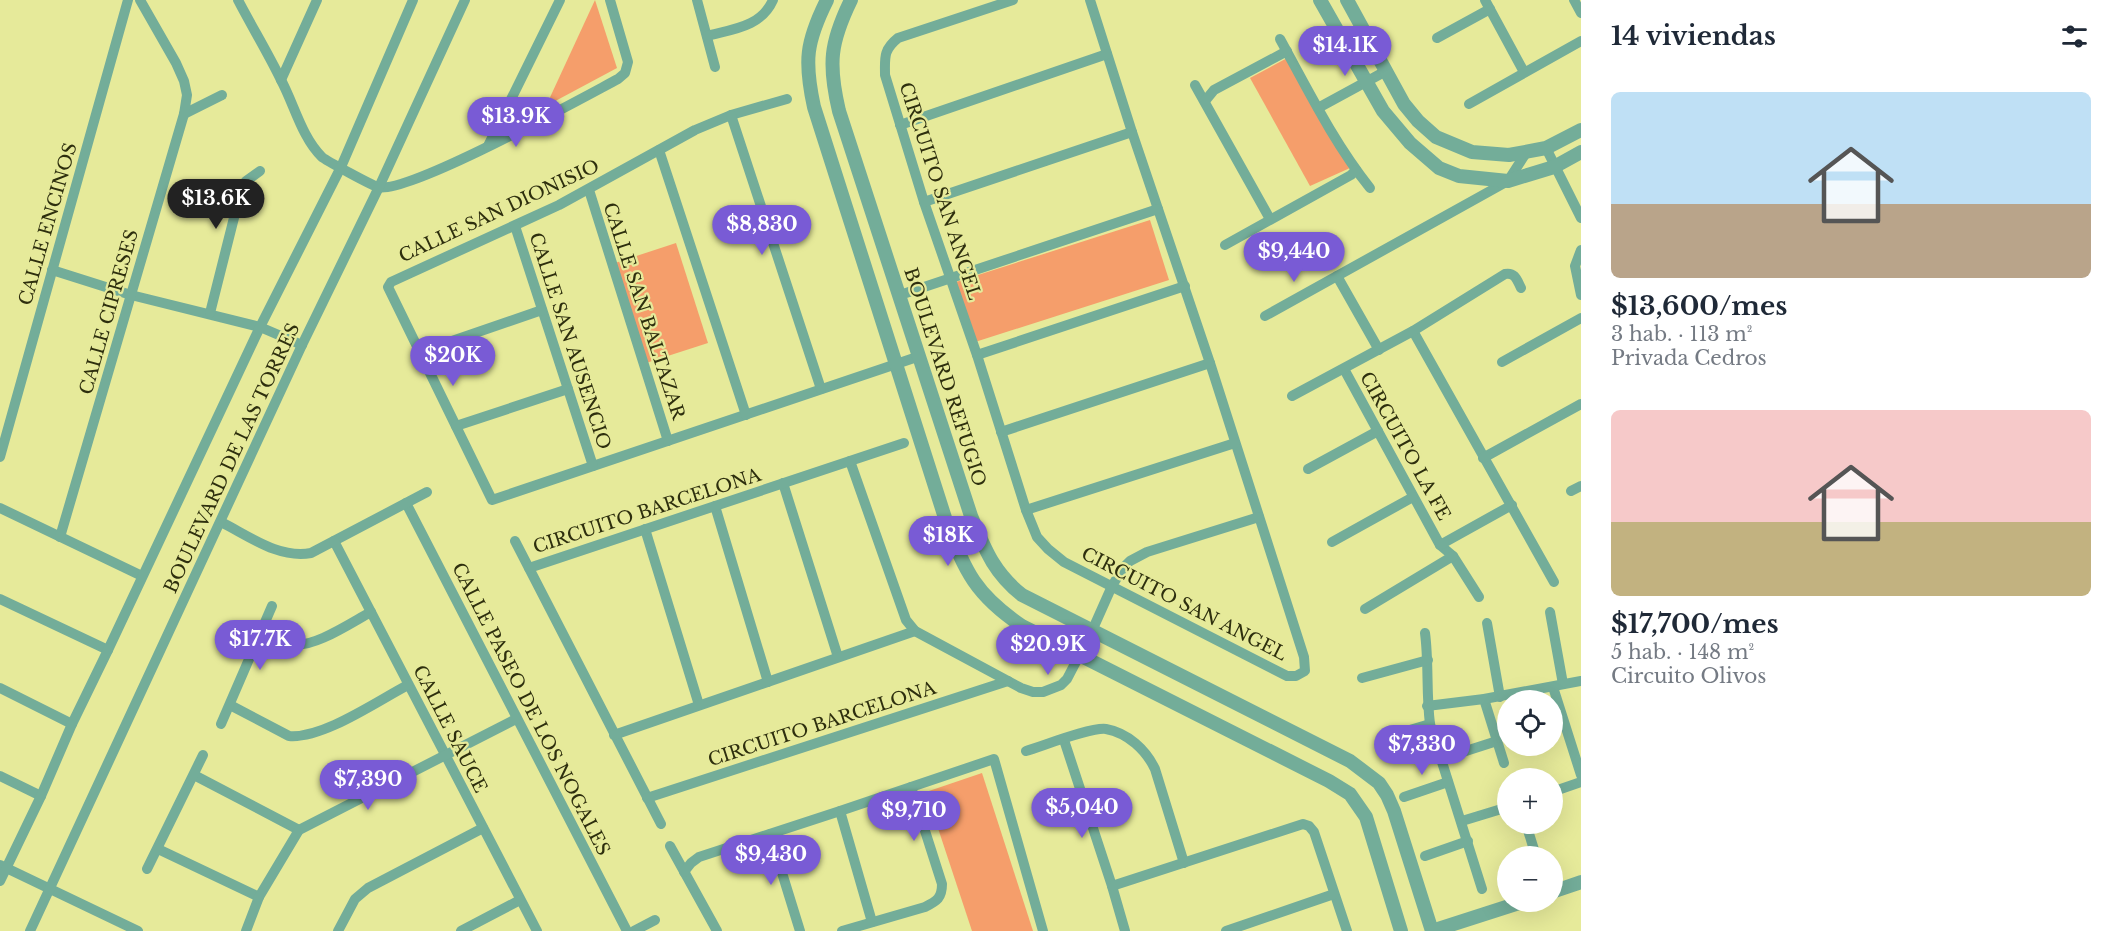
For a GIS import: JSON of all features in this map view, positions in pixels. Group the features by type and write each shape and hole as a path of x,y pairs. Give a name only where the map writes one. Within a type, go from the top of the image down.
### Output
{"street":[{"name":"CALLE ENCINOS","path":"0,457 128,0"},
{"name":"CALLE CIPRESES","path":"60,537 184,114 187,95 176,63 140,0"},
{"path":"238,0 314,148 323,158 379,188 416,180 488,147 618,79 625,73 628,62 627,52 610,0"},
{"path":"281,80 317,0"},
{"name":"BOULEVARD DE LAS TORRES","path":"0,881 3,866 41,796 72,724 260,327 341,167 413,0"},
{"name":"BOULEVARD DE LAS TORRES","path":"30,931 48,888 302,345 379,188 465,0"},
{"path":"488,147 560,0"},
{"path":"697,0 715,67"},
{"path":"707,36 761,18 773,0"},
{"path":"827,0 814,26 807,58 807,74 814,107 946,521 968,573 983,595 1022,626 1329,781 1350,794 1365,818 1401,931"},
{"name":"BOULEVARD REFUGIO","path":"851,0 838,27 831,65 833,89 971,516 993,565 1005,582 1022,595 1350,761 1379,783 1394,812 1432,931"},
{"name":"CIRCUITO SAN ANGEL","path":"1013,0 898,38 888,46 885,56 885,75 924,202 1037,537 1064,562 1287,676 1299,675 1305,671 1304,657 1090,0"},
{"path":"1320,0 1383,111 1410,143 1439,168 1459,176 1508,181"},
{"path":"1347,0 1404,104 1436,137 1472,152 1509,155 1546,148 1581,130"},
{"path":"1574,0 1581,13"},
{"path":"1437,38 1487,5 1524,72"},
{"path":"1280,39 1318,108 1356,170 1370,188"},
{"path":"1469,104 1581,41"},
{"path":"1205,101 1214,90 1287,51"},
{"path":"900,125 1107,54"},
{"path":"807,58 831,65"},
{"path":"1318,108 1386,71"},
{"path":"1195,84 1270,219"},
{"path":"184,114 222,95"},
{"name":"CALLE SAN DIONISIO","path":"787,99 731,115 695,130 589,190 391,282 388,287 492,500 920,356"},
{"path":"731,115 821,389"},
{"path":"924,202 1132,132"},
{"path":"1546,148 1581,218"},
{"path":"658,150 746,415"},
{"path":"1265,316 1508,181 1554,167 1581,152"},
{"path":"1508,181 1526,153"},
{"path":"1225,245 1351,175 1356,170"},
{"path":"210,314 241,190 246,181 260,171"},
{"name":"CALLE SAN BALTAZAR","path":"589,190 668,441"},
{"path":"900,295 1158,209"},
{"name":"CALLE SAN AUSENCIO","path":"515,226 593,466"},
{"path":"1581,250 1575,266 1581,295"},
{"path":"52,270 131,295 260,327 302,345"},
{"name":"CIRCUITO LA FE","path":"1512,505 1440,545 1344,369 1413,331 1505,274 1509,273 1514,276 1521,288"},
{"name":"CIRCUITO LA FE","path":"1337,276 1379,350"},
{"path":"977,355 1185,286"},
{"path":"420,352 542,310"},
{"path":"1502,362 1581,318"},
{"path":"1413,331 1554,582"},
{"path":"1001,432 1210,363"},
{"path":"1292,396 1344,369"},
{"path":"456,426 568,389"},
{"path":"1483,458 1581,404"},
{"path":"1308,469 1377,431"},
{"name":"CIRCUITO BARCELONA","path":"661,824 529,568 904,443"},
{"path":"1026,510 1235,443"},
{"path":"850,461 906,620 915,631 1033,692 1052,690 1067,679 1122,568 1138,556 1259,518"},
{"path":"783,483 838,657"},
{"path":"221,522 287,554 298,555 311,553 427,492"},
{"path":"1332,542 1413,497"},
{"name":"CALLE PASEO DE LOS NOGALES","path":"406,503 627,931"},
{"path":"715,506 768,682"},
{"path":"0,508 142,576"},
{"path":"645,529 699,705"},
{"name":"CALLE SAUCE","path":"334,541 537,931"},
{"path":"515,541 529,568"},
{"path":"1440,545 1453,556 1479,597"},
{"path":"1365,609 1453,556"},
{"path":"0,599 108,650"},
{"path":"221,724 272,606"},
{"path":"262,629 291,644 301,645 326,636 371,612"},
{"path":"1551,612 1558,686 1581,775"},
{"path":"1487,623 1499,690"},
{"path":"614,735 915,631"},
{"path":"1425,633 1428,660 1427,706 1430,724 1482,889"},
{"path":"1362,678 1428,660"},
{"name":"CIRCUITO BARCELONA","path":"647,798 1008,681"},
{"path":"1537,690 1581,681"},
{"path":"230,705 289,736 299,737 326,728 408,685"},
{"path":"0,688 72,724"},
{"path":"1427,706 1497,697"},
{"path":"1441,759 1497,741 1484,699"},
{"path":"246,931 259,897 299,830 516,719"},
{"path":"1383,738 1430,724"},
{"path":"1026,751 1105,729 1141,747 1149,756 1155,769 1184,863"},
{"path":"1064,740 1125,931"},
{"path":"147,869 203,755"},
{"path":"1502,756 1504,763"},
{"path":"684,872 699,857 994,759 1043,931"},
{"path":"194,775 299,830"},
{"path":"0,776 41,796"},
{"path":"1404,797 1448,782"},
{"path":"1563,788 1581,782"},
{"path":"842,931 925,907 937,901 942,893 942,884 911,787"},
{"path":"1462,821 1497,810"},
{"path":"840,812 872,922"},
{"path":"1112,886 1303,824 1309,826 1314,832 1347,931"},
{"path":"338,931 355,899 368,888 483,828"},
{"path":"770,834 800,931"},
{"path":"1425,856 1468,842"},
{"path":"670,846 717,931"},
{"path":"158,849 259,897"},
{"path":"3,866 138,931"},
{"path":"1563,888 1581,882"},
{"path":"1226,931 1334,894"},
{"path":"461,931 520,900"},
{"path":"1432,931 1497,910"},
{"path":"634,931 655,920"}],"shaded area":[{"path":"595,0 617,68 546,106"},
{"path":"1289,57 1350,168 1310,186 1250,78"},
{"path":"1150,220 1169,280 975,342 956,282"},
{"path":"676,243 708,343 646,363 615,263"},
{"path":"982,773 1033,931 972,931 926,792"}]}
